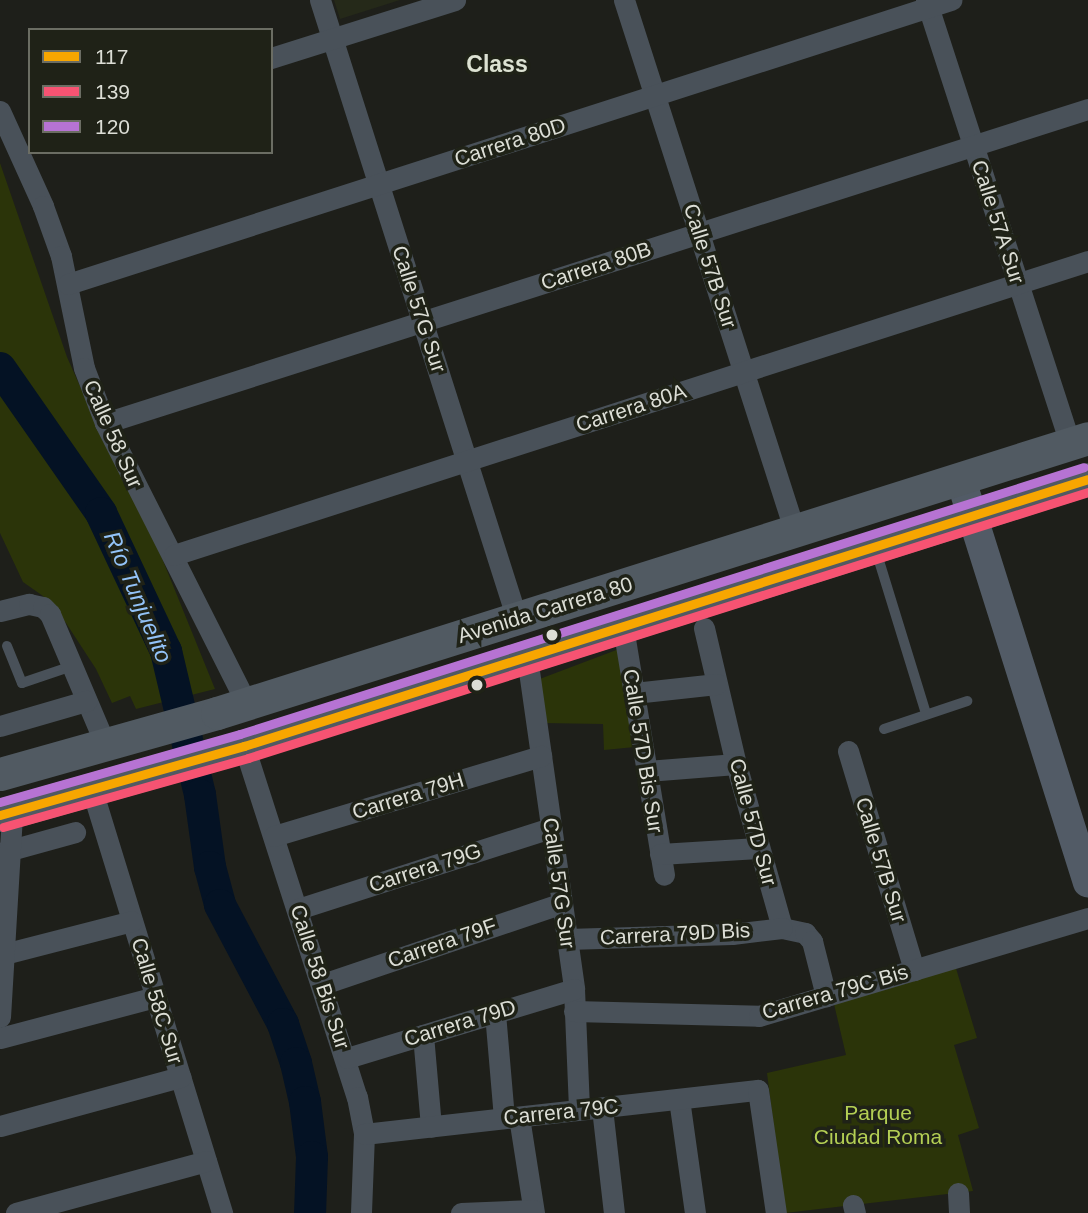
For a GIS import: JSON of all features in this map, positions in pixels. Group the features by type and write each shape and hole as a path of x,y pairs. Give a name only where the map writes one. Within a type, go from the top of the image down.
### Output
{"main road":[{"name":"Avenida Carrera 80","path":"0,774 106,747 232,709 1079,441"},
{"name":"Avenida Carrera 80","path":"6,814 237,749 1088,479"}],"street":[{"name":"Calle 57G Sur","path":"320,0 517,619"},
{"path":"273,57 455,0"},
{"name":"Calle 57B Sur","path":"624,0 795,532"},
{"name":"Carrera 80D","path":"68,284 928,4 951,0"},
{"name":"Calle 57A Sur","path":"928,4 1018,282 1079,441"},
{"name":"Carrera 80B","path":"105,423 1088,109"},
{"name":"Calle 58 Sur","path":"0,111 21,137 68,284 84,368 105,423 174,555 232,709"},
{"name":"Carrera 80A","path":"174,555 1088,261"},
{"path":"961,480 1088,881"},
{"path":"0,611 29,604 37,605 50,614 106,747"},
{"name":"Calle 57D Bis Sur","path":"623,627 662,865 758,848"},
{"name":"Calle 57D Sur","path":"704,628 736,764 782,928"},
{"name":"Calle 57G Sur","path":"527,657 574,989 579,1110"},
{"path":"634,693 718,684"},
{"path":"0,726 86,701"},
{"name":"Calle 58 Bis Sur","path":"237,749 274,835 347,1058 363,1134 361,1213"},
{"name":"Calle 57B Sur","path":"848,751 914,970"},
{"name":"Carrera 79H","path":"274,835 541,756"},
{"path":"647,771 736,764"},
{"name":"Calle 58C Sur","path":"92,790 222,1213"},
{"path":"0,1017 6,814"},
{"name":"Carrera 79G","path":"298,909 551,828"},
{"path":"5,851 75,832"},
{"name":"Carrera 79F","path":"323,984 562,903"},
{"name":"Carrera 79C Bis","path":"574,1012 759,1016 1088,918"},
{"path":"2,954 132,921"},
{"path":"782,928 805,933 812,941 826,996"},
{"name":"Carrera 79D Bis","path":"567,939 732,933 782,928"},
{"name":"Carrera 79D","path":"347,1058 574,989"},
{"path":"0,1038 155,997"},
{"path":"461,1213 533,1211 511,1118 495,1013"},
{"path":"423,1035 431,1127"},
{"path":"0,1126 180,1077"},
{"name":"Carrera 79C","path":"363,1134 758,1090 776,1213"},
{"path":"679,1099 695,1213"},
{"path":"602,1108 614,1213"},
{"path":"16,1213 206,1161"}],"lane":[{"path":"875,548 926,714"},
{"path":"6,646 22,682 72,666"},
{"path":"884,729 967,701"}],"shaded area":[{"path":"334,0 400,0 340,19"}],"green space":[{"path":"0,163 67,357 99,429 140,504 215,689 136,709 130,696 112,703 96,669 66,623 43,596 23,582 0,533"},
{"path":"619,649 635,747 604,750 603,724 542,723 537,680"},
{"name":"Parque Ciudad Roma","path":"955,965 977,1038 954,1045 979,1128 958,1135 973,1191 785,1213 767,1073 846,1055 834,1004"}],"waterway":[{"name":"Río Tunjuelito","path":"0,368 101,513 166,651 200,795 210,867 220,905 283,1024 296,1063 305,1102 312,1157 310,1213"}],"transit line":[{"name":"120","path":"0,802 240,734 1084,467"},
{"name":"117","path":"0,815 244,746 1088,479"},
{"name":"139","path":"3,827 248,758 1088,492"}],"district":[{"name":"Class","path":"497,64"}]}
